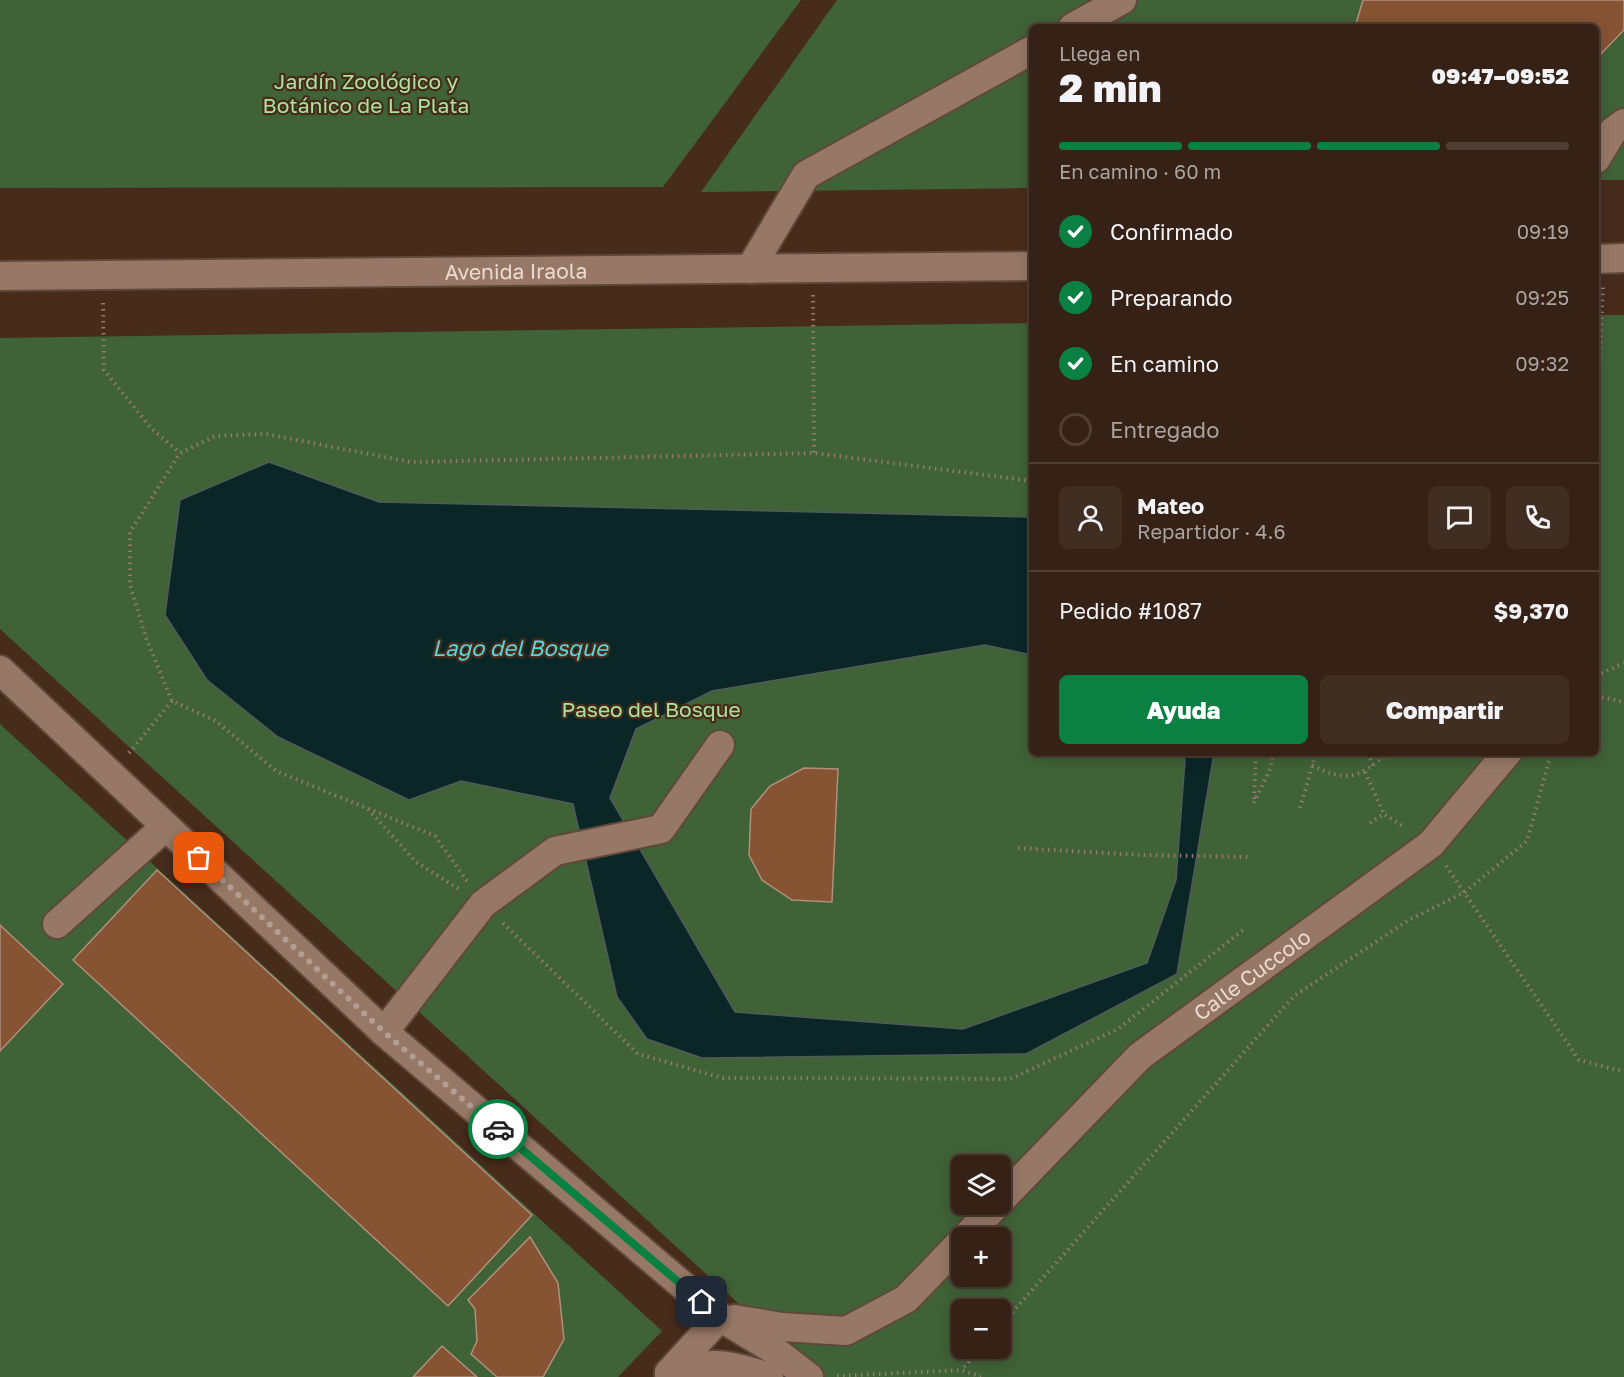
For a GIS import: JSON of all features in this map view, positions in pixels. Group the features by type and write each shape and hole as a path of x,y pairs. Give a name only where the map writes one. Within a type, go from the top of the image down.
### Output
{"street":[{"path":"1078,24 1122,0"},
{"path":"750,269 806,175 1029,52"},
{"path":"1599,154 1613,131 1624,123"},
{"name":"Avenida Iraola","path":"0,276 1029,266"},
{"path":"0,670 384,1032 720,1317 774,1350 809,1377"},
{"path":"384,1032 483,904 555,851 660,829 720,745"},
{"name":"Calle Cuccolo","path":"1011,1190 1140,1056 1431,844 1505,756"},
{"path":"57,924 165,827"},
{"path":"975,1227 987,1215"},
{"path":"720,1317 782,1327 846,1331 906,1299 951,1252"},
{"path":"667,1375 720,1317"},
{"path":"667,1375 700,1363 733,1366 769,1377"}],"path":[{"path":"1599,394 1608,258"},
{"path":"813,269 814,453"},
{"path":"103,275 104,370 151,428 180,453"},
{"path":"1029,481 814,453 411,462 266,434 215,436 180,453 130,532 130,585 146,638 172,700 216,721 276,771 435,836 483,904 638,1054 723,1077 1010,1079 1118,1029 1244,930"},
{"path":"1599,675 1624,663"},
{"path":"1599,697 1624,702"},
{"path":"110,775 172,700"},
{"path":"1256,756 1254,803 1271,767 1273,756"},
{"path":"1300,808 1315,756"},
{"path":"1369,756 1373,766"},
{"path":"1312,765 1334,776 1365,772 1385,756"},
{"path":"1011,1314 1294,996 1409,920 1465,892 1527,841 1550,756"},
{"path":"1365,772 1384,814 1431,844 1579,1060 1624,1072"},
{"path":"366,806 416,862 483,904"},
{"path":"1370,823 1384,814"},
{"path":"1018,848 1140,855 1252,857"},
{"path":"962,1370 972,1359"},
{"path":"827,1376 962,1370 981,1377"}],"green space":[{"name":"Jardín Zoológico y Botánico de La Plata","path":"0,0 801,0 663,187 0,188"},
{"path":"837,0 1624,0 1624,180 1599,180 1599,24 1029,24 1029,188 701,192"},
{"name":"Paseo del Bosque","path":"1599,315 1624,315 1624,1377 819,1377 0,629 0,338 1029,323 1029,756 1599,756"},
{"path":"0,724 662,1331 618,1377 0,1377"}],"water":[{"name":"Lago del Bosque","path":"269,462 379,502 1029,517 1029,654 985,645 712,691 636,729 610,798 735,1012 963,1029 1147,963 1176,880 1184,756 1213,756 1177,974 1026,1054 702,1058 647,1039 617,997 573,804 461,781 409,800 278,737 207,680 165,615 180,500"}],"building":[{"path":"1363,0 1624,0 1624,30 1599,56 1599,24 1356,24"},
{"path":"804,768 838,769 832,902 792,900 762,880 749,855 751,809 770,786"},
{"path":"157,870 532,1215 448,1306 73,960"},
{"path":"0,925 63,984 0,1051"},
{"path":"530,1237 558,1283 564,1339 543,1377 497,1377 471,1354 477,1341 475,1309 468,1300"},
{"path":"442,1346 477,1377 413,1377"}],"way so far":[{"path":"199,858 384,1032 498,1129"}],"route":[{"path":"498,1129 702,1302"}]}
